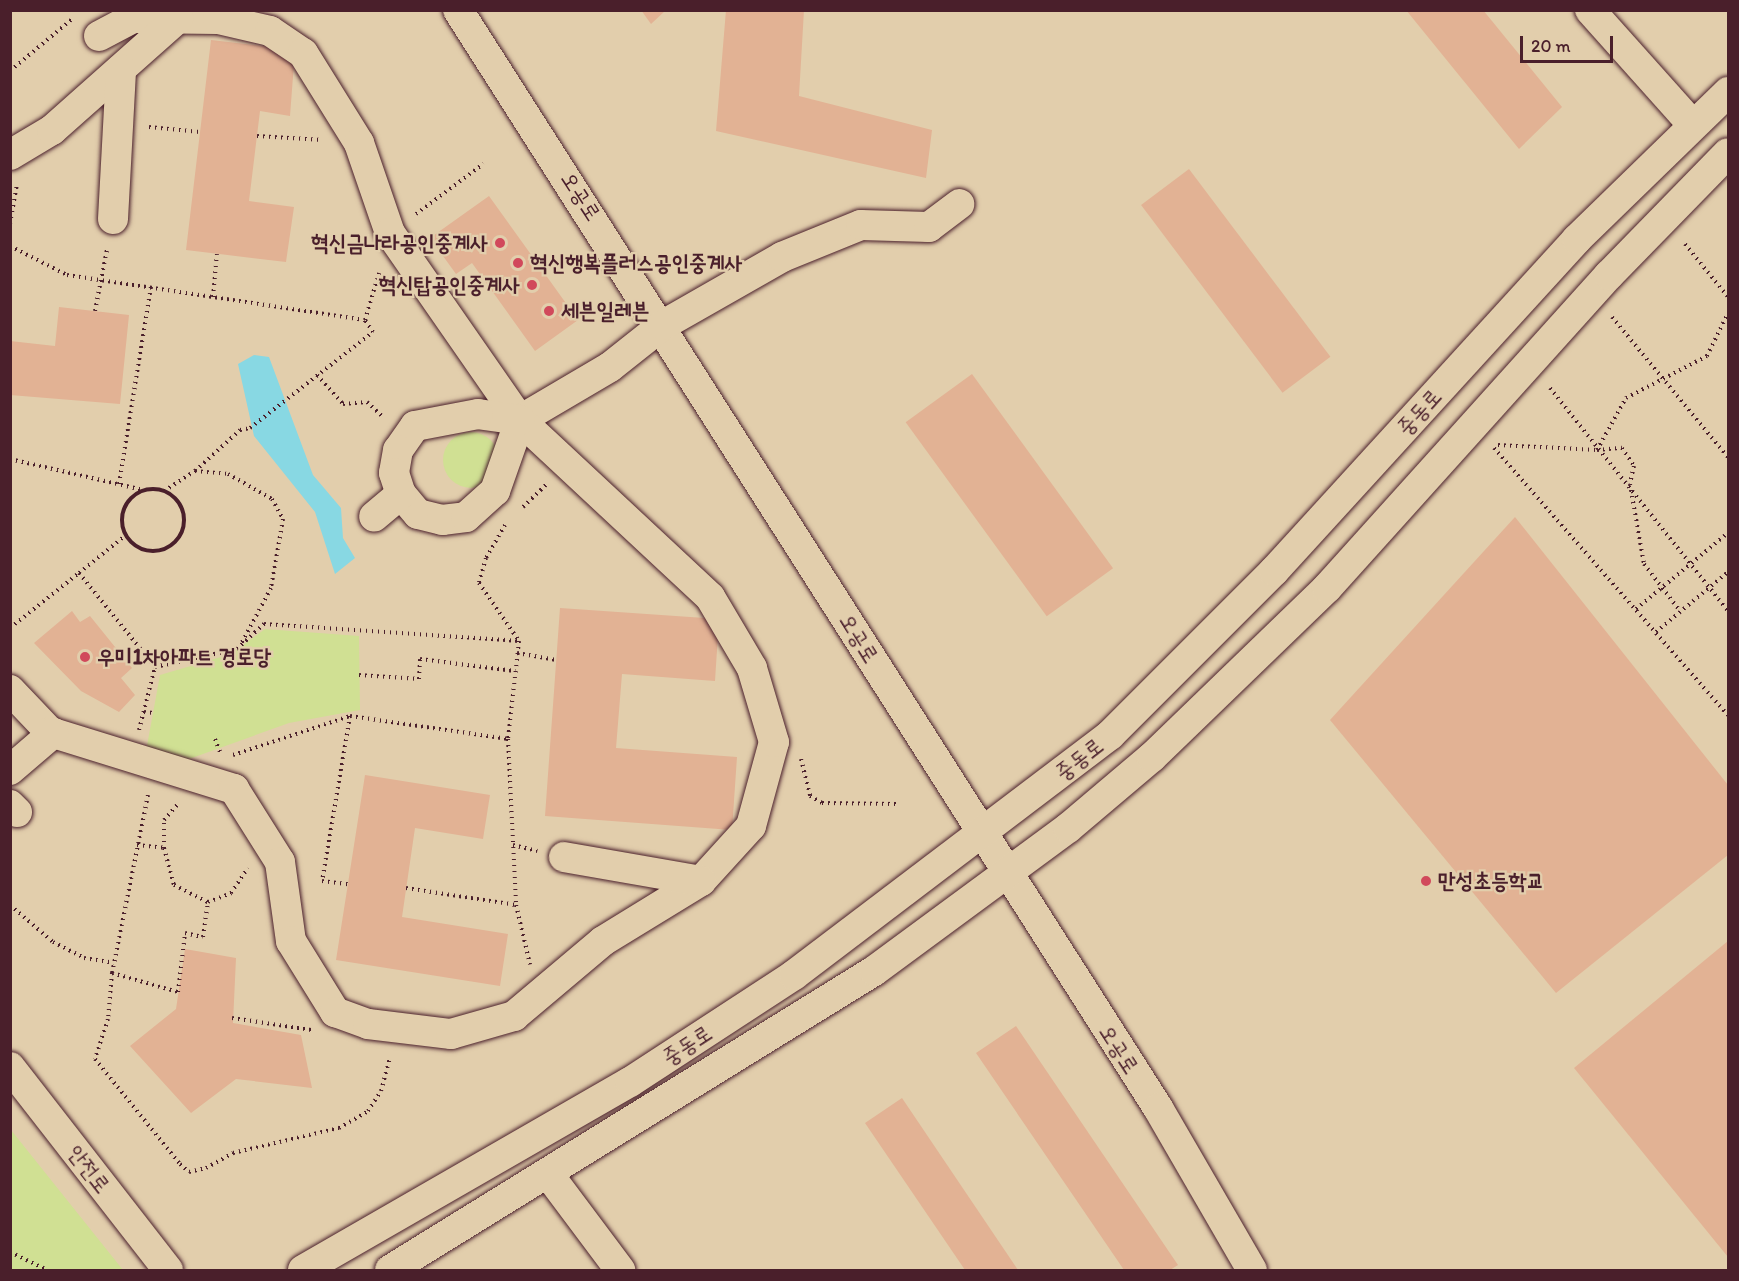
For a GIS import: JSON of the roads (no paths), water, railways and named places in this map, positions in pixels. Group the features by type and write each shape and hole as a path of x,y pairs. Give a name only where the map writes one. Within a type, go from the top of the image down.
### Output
{"street":[{"name":"오공로","path":"458,10 663,325 1158,1108 1252,1270"},
{"path":"1590,10 1691,123"},
{"path":"10,690 53,734 165,774 234,789 280,862 291,941 336,1012 397,1029 451,1034 514,1016 603,941 701,880 751,826 774,742 752,668 710,597 520,420 390,233 359,143 303,53 270,31 218,19 133,18 99,36"},
{"path":"12,166 178,18"},
{"path":"112,219 121,69"},
{"name":"중동로","path":"303,1270 630,1082 794,975 1110,735 1197,650 1691,123 1728,92"},
{"name":"중동로","path":"390,1270 549,1175 874,971 1009,873 1152,757 1326,588 1609,275 1728,153"},
{"path":"520,420 495,491 466,517 442,520 417,514 401,494 394,473 403,442 415,426 437,418 478,414 520,420 610,367 663,325 829,235 861,225 929,227 959,204"},
{"path":"374,517 401,494"},
{"path":"10,770 53,734"},
{"path":"564,857 701,880"},
{"name":"안전로","path":"10,1067 168,1270"},
{"path":"549,1175 620,1270"}],"water":[{"path":"254,355 269,357 313,475 341,508 343,538 355,558 335,574 315,512 254,436 238,364"}],"place":[{"name":"혁신금나라공인중계사","path":"500,243"},
{"name":"혁신행복플러스공인중계사","path":"518,263"},
{"name":"혁신탑공인중계사","path":"532,285"},
{"name":"세븐일레븐","path":"549,311"},
{"name":"우미1차아파트 경로당","path":"85,657"},
{"name":"만성초등학교","path":"1426,881"}]}
